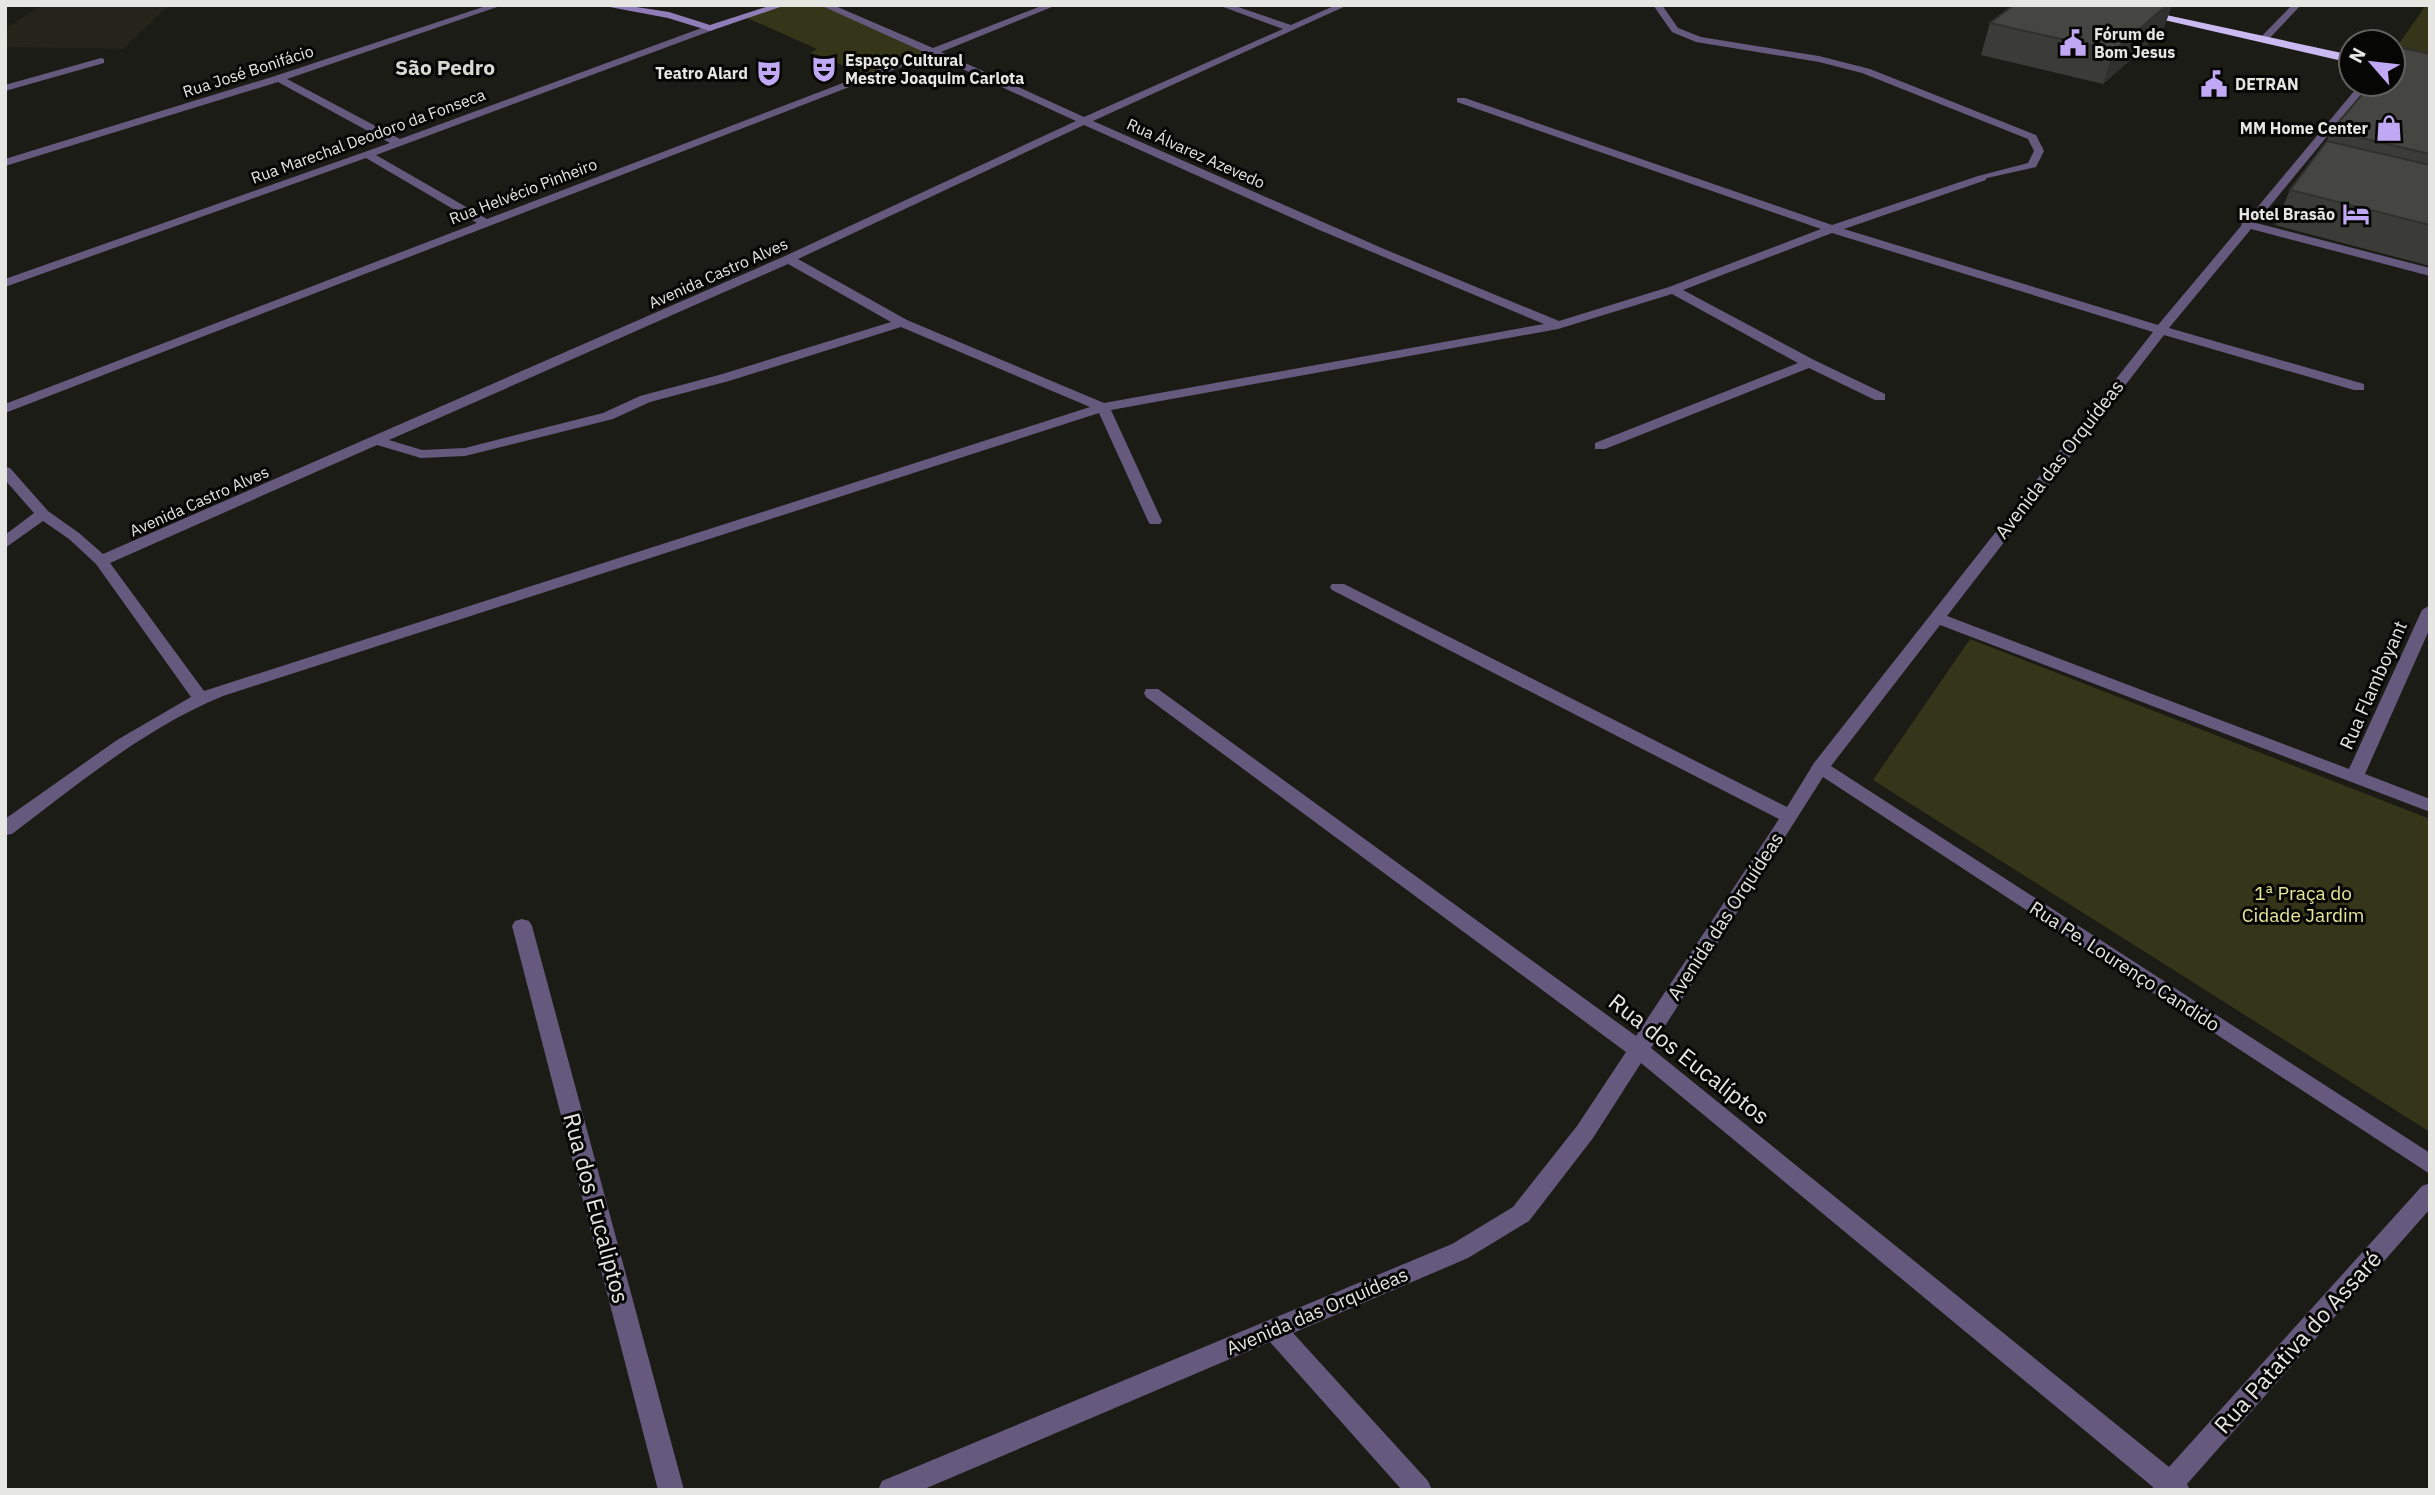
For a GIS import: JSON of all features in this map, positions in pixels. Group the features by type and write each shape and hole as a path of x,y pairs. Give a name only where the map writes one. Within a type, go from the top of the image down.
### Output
{"highway":[{"path":"2104,5 2337,47"},
{"path":"2151,5 2337,55"}],"street":[{"name":"Rua José Bonifácio","path":"5,163 279,78 499,5"},
{"path":"603,5 669,15 710,28"},
{"name":"Rua Marechal Deodoro da Fonseca","path":"5,283 399,143 710,28 782,5"},
{"name":"Rua Álvarez Azevedo","path":"824,5 935,51 1084,121 1469,290 1558,325"},
{"name":"Rua Helvécio Pinheiro","path":"5,409 484,222 1053,5"},
{"path":"1222,5 1293,29"},
{"name":"Avenida Castro Alves","path":"101,561 789,259 1084,121 1344,5"},
{"path":"5,830 118,747 201,698 1103,407 1558,325 1673,290 1832,229 1982,178 2032,165 2039,151 2032,137 1866,71 1819,59 1699,40 1675,30 1657,5"},
{"path":"2267,36 2297,5"},
{"path":"5,88 101,61"},
{"path":"279,78 399,143"},
{"name":"Avenida das Orquídeas","path":"891,1490 1460,1251 1521,1214 1585,1132 1820,767 1934,617 2161,330 2246,224 2303,167 2355,98"},
{"path":"1461,100 1832,229 2161,330 2359,387"},
{"path":"367,154 484,222"},
{"path":"2246,224 2430,272"},
{"path":"789,259 902,323 1103,407 1154,521"},
{"path":"1673,290 1880,397"},
{"path":"376,440 421,454 465,452 608,416 645,399 724,378 902,323"},
{"path":"1600,446 1810,363"},
{"path":"5,471 43,514 74,536 101,561 201,698"},
{"path":"5,543 43,514"},
{"path":"1338,587 1790,817"},
{"name":"Rua Flamboyant","path":"2355,776 2430,610"},
{"path":"1934,617 2430,806"},
{"name":"Rua dos Eucalíptos","path":"1152,693 1638,1049 2171,1488"},
{"name":"Rua Pe. Lourenço Candido","path":"1820,767 2430,1165"},
{"name":"Rua dos Eucaliptos","path":"522,926 671,1490"},
{"name":"Rua Patativa do Assaré","path":"2171,1488 2430,1193"},
{"path":"1274,1329 1419,1490"}],"shaded area":[{"path":"42,5 169,5 123,49 5,47 5,29"}],"green space":[{"path":"782,5 824,5 935,51 873,77 810,53 817,49 745,17"},
{"path":"2426,5 2430,5 2430,57 2407,53 2407,32"},
{"name":"1ª Praça do Cidade Jardim","path":"1970,639 2430,819 2430,1132 1873,780"}],"building":[{"path":"2014,5 2167,5 2114,51 1990,23"},
{"path":"2407,49 2430,54 2430,154 2331,131 2359,98 2407,98"},
{"path":"2327,141 2430,165 2430,225 2290,190"}],"place":[{"name":"Fórum de Bom Jesus","path":"2073,43"},
{"name":"Espaço Cultural Mestre Joaquim Carlota","path":"824,69"},
{"name":"Teatro Alard","path":"769,73"},
{"name":"DETRAN","path":"2214,84"},
{"name":"MM Home Center","path":"2389,128"},
{"name":"Hotel Brasão","path":"2356,214"}],"district":[{"name":"São Pedro","path":"445,68"}]}
